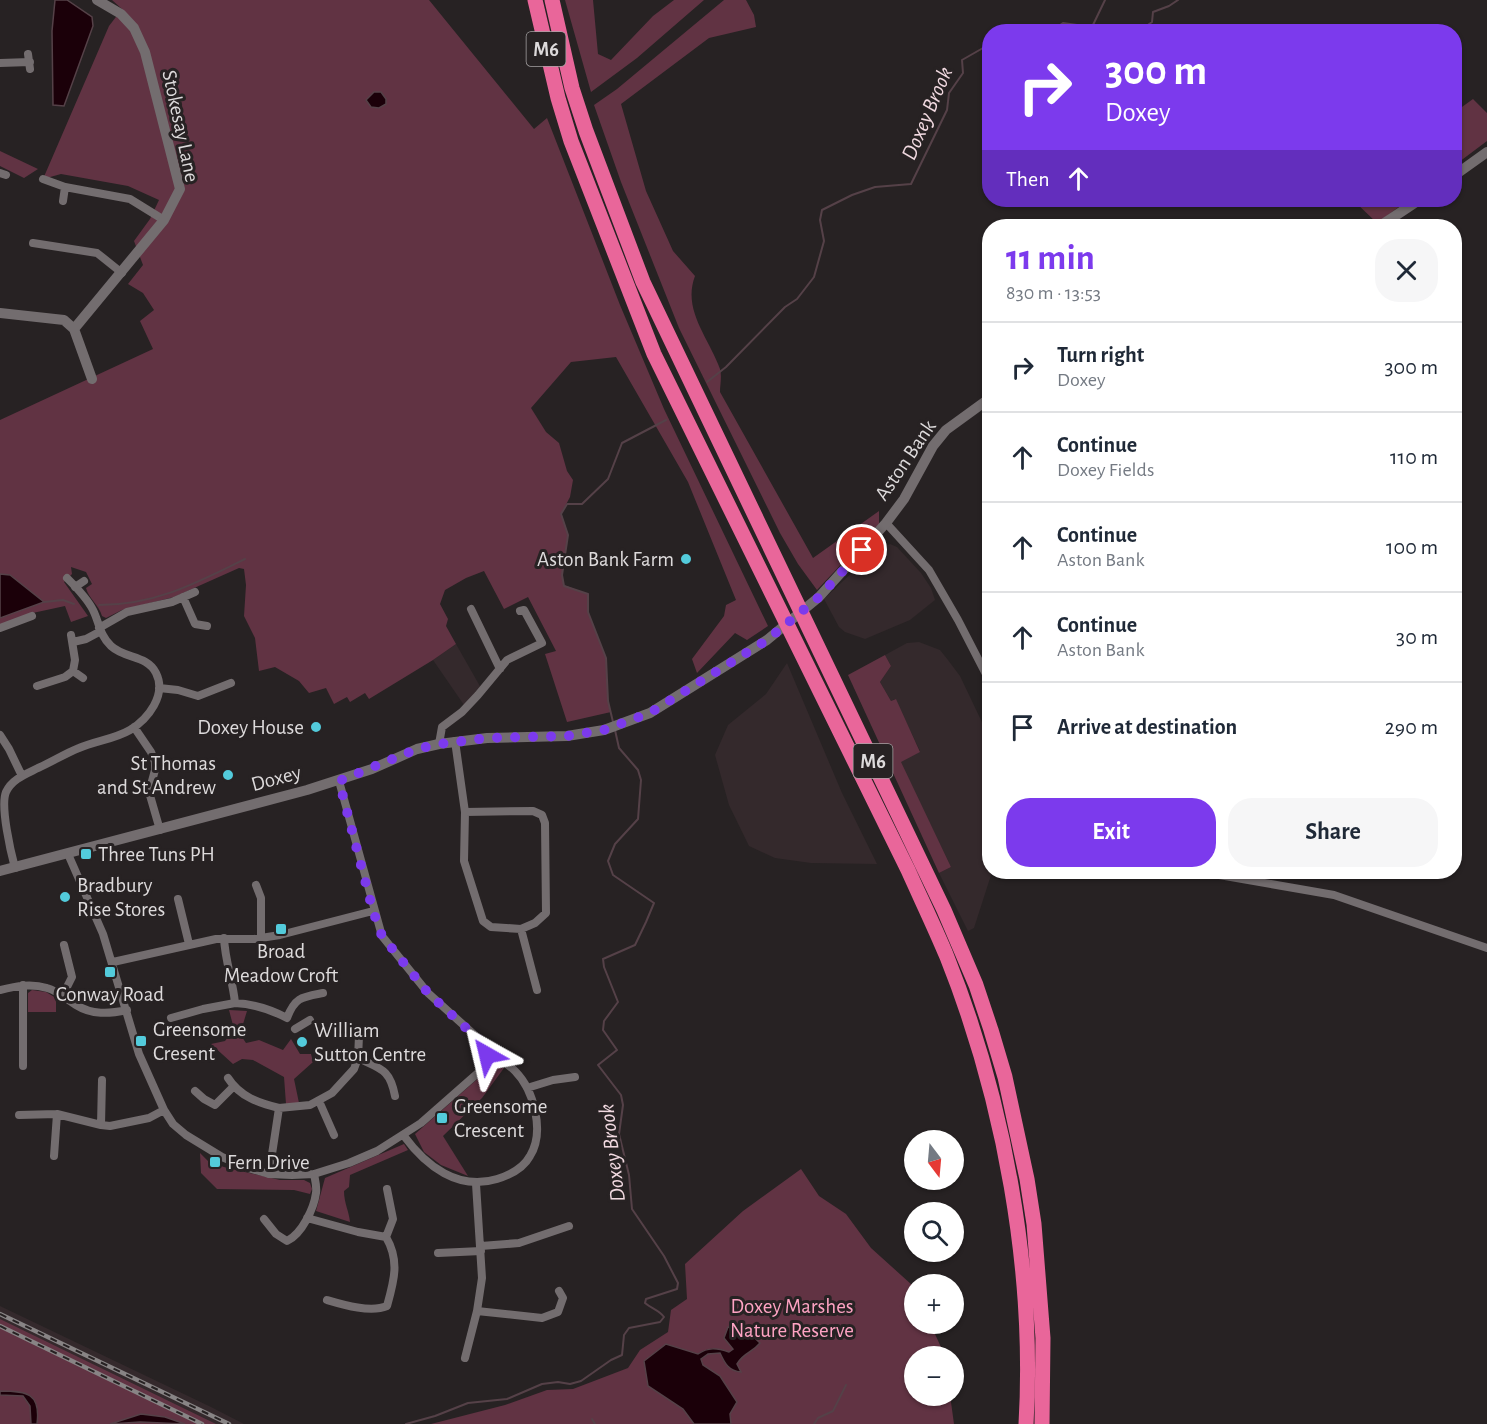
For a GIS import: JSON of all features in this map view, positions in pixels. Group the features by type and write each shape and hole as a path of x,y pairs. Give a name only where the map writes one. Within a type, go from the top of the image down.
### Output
{"highway":[{"name":"M6","path":"535,0 558,98 571,141 654,354 853,756 947,957 979,1048 1009,1173 1023,1275 1027,1340 1026,1424"},
{"name":"M6","path":"552,0 572,88 643,282 939,899 976,985 1005,1077 1032,1206 1043,1338 1042,1424"}],"street":[{"name":"Stokesay Lane","path":"74,329 164,220 180,189 145,52 134,28 119,12 97,0"},
{"path":"0,63 29,62"},
{"path":"1462,169 1487,152"},
{"path":"43,179 65,187 130,200 164,220"},
{"path":"63,201 65,187"},
{"path":"1390,219 1408,207"},
{"path":"33,243 97,253 122,273"},
{"path":"0,313 64,320 74,329 92,379"},
{"name":"Aston Bank","path":"567,736 604,730 650,713 767,640 819,597 886,523 904,499 933,446 946,430 982,404"},
{"path":"886,523 928,570 982,666"},
{"path":"15,868 8,840 4,800 12,784 22,776 78,748 128,731 142,721 153,707 159,688 158,677 152,666 140,658 116,650 110,644 100,630 93,609 67,578"},
{"path":"75,587 84,581"},
{"path":"37,686 65,677 73,671 75,660 72,638 86,639 127,612 164,604 195,592"},
{"path":"183,597 195,624 207,626"},
{"path":"471,609 500,669"},
{"path":"440,744 442,727 462,712 507,660 542,643 524,610 520,611"},
{"path":"0,628 32,616"},
{"path":"73,671 83,678"},
{"path":"159,688 178,690 198,696 231,683"},
{"path":"134,727 155,762 155,770 148,792 160,830"},
{"path":"0,735 22,776"},
{"name":"Doxey","path":"0,871 339,781 417,749 455,741 488,738 567,736"},
{"path":"455,741 465,812 464,861 483,921 491,927 521,928 535,923 546,913 545,823 542,815 533,811 465,812"},
{"path":"68,854 103,933 139,1054 164,1110 173,1124 186,1136 239,1164 269,1173 314,1174 368,1155 404,1136 434,1113 479,1072 485,1064 487,1055 478,1039 428,993 388,945 378,929 339,781"},
{"path":"1242,879 1334,895 1487,948"},
{"path":"256,885 261,898 261,938"},
{"path":"178,899 189,944"},
{"path":"113,962 224,938 280,936 373,911"},
{"path":"521,928 537,990"},
{"path":"224,938 225,957 232,978 235,1003"},
{"path":"63,995 72,977 64,945"},
{"path":"0,990 23,985 45,987 91,1012 111,1013 127,1010"},
{"path":"23,985 23,1062 33,1057"},
{"path":"171,1018 235,1003 270,1009 287,1018 292,1004 303,997 323,993"},
{"path":"295,1029 310,1020"},
{"path":"228,1078 234,1086 252,1100 279,1108 300,1107 319,1101 340,1086 354,1069 358,1058 359,1036"},
{"path":"404,1136 418,1154 438,1170 454,1178 476,1184 504,1177 519,1169 530,1157 537,1142 537,1126 527,1088 507,1064 487,1055"},
{"path":"358,1058 382,1070 392,1080 395,1096"},
{"path":"527,1088 553,1080 575,1077"},
{"path":"102,1080 102,1125"},
{"path":"195,1091 204,1100 215,1105 234,1086"},
{"path":"319,1101 334,1135"},
{"path":"269,1173 279,1108"},
{"path":"19,1115 57,1114 102,1125 149,1118 164,1110"},
{"path":"54,1156 57,1114"},
{"path":"264,1219 276,1234 287,1241 294,1238 307,1218 316,1189 314,1174"},
{"path":"463,1352 477,1311 482,1278 476,1184"},
{"path":"327,1300 344,1305 379,1309 387,1305 395,1280 396,1263 386,1237 393,1219 387,1189"},
{"path":"307,1218 386,1237"},
{"path":"438,1253 519,1243 569,1226"},
{"path":"448,1242 448,1253"},
{"path":"477,1311 542,1318 558,1312 561,1295"}],"shaded area":[{"path":"55,0 67,0 92,17 93,26 64,106 53,105 52,31"},
{"path":"374,92 381,92 386,99 386,104 379,108 371,107 366,100"},
{"path":"890,544 897,547 921,573 931,588 935,600 910,620 865,639 845,632 839,627 824,599 877,549"},
{"path":"0,574 10,575 44,602 0,618"},
{"path":"919,642 940,650 960,676 982,722 982,879 990,879 974,928 968,931 939,873 951,867 900,762 920,751 895,699 891,701 880,682 891,666 885,655 907,643"},
{"path":"456,644 481,688 464,705 433,660"},
{"path":"787,663 842,793 877,864 811,863 775,858 749,846 729,805 715,755 728,725 766,694"},
{"path":"0,1306 244,1424 187,1424 0,1334"},
{"path":"728,1327 744,1328 760,1343 737,1364 741,1372 728,1366 720,1353 708,1354 701,1359 703,1365 720,1376 737,1402 730,1414 731,1424 694,1424 683,1409 648,1386 644,1361 666,1344 698,1354 713,1349 729,1352 733,1349 724,1338"},
{"path":"0,1391 25,1393 30,1396 37,1406 37,1424 31,1424 30,1406 23,1396 0,1395"},
{"path":"141,1414 165,1417 185,1424 140,1422 110,1424"}],"green space":[{"path":"112,0 429,0 534,129 547,118 620,305 664,409 768,626 747,640 735,633 697,673 692,659 724,616 726,605 736,600 688,482 616,357 571,362 531,408 546,432 559,443 567,471 573,480 570,497 561,514 568,535 562,575 564,585 588,594 588,612 606,658 608,701 611,712 567,722 545,654 556,651 528,597 504,609 484,571 445,590 440,604 448,619 446,626 456,644 369,699 365,693 350,702 347,697 334,704 326,688 309,693 299,681 275,667 259,671 255,638 244,616 246,585 244,569 239,568 174,597 122,610 106,618 102,616 87,592 86,588 92,584 86,572 71,567 72,574 64,582 88,616 71,622 65,606 28,614 0,625 0,618 43,602 10,575 0,574 0,420 153,349 140,321 154,310 143,293 128,284 143,265 134,241 150,219 159,200 128,186 61,174 43,179 109,26 122,9"},
{"path":"565,0 593,0 598,54 611,60 653,16 674,0 704,0 637,58 591,92"},
{"path":"724,0 746,0 754,15 756,27 709,38 621,104 646,191 673,251 695,276 692,288 694,312 720,369 720,392 813,558 879,511 879,524 817,590 780,533 679,328 621,182 594,105 617,89"},
{"path":"1473,99 1487,113 1487,141 1462,160 1462,107"},
{"path":"0,151 38,169 24,178 0,166"},
{"path":"1360,207 1399,207 1382,219 1373,219"},
{"path":"885,655 891,666 880,682 891,701 896,699 920,752 901,762 951,867 939,873 848,675"},
{"path":"32,990 46,992 56,998 56,1012 28,1012 28,993"},
{"path":"229,1010 247,1011 240,1034 246,1043 259,1040 283,1050 291,1039 300,1054 311,1054 313,1062 294,1079 299,1103 286,1104 284,1077 253,1060 242,1059 233,1064 211,1044 225,1041 234,1029"},
{"path":"491,1067 504,1068 482,1098 443,1136 468,1176 441,1165 424,1152 415,1134"},
{"path":"404,1144 408,1150 350,1175 349,1187 344,1191 350,1222 316,1211 325,1178"},
{"path":"200,1153 209,1162 227,1168 280,1180 304,1180 310,1183 312,1189 310,1194 294,1190 217,1189 201,1173"},
{"name":"Doxey Marshes Nature Reserve","path":"801,1169 819,1196 846,1214 871,1248 904,1278 904,1334 935,1334 940,1346 904,1346 904,1406 952,1406 954,1424 431,1424 505,1405 547,1390 573,1389 628,1368 640,1350 668,1332 671,1310 687,1299 685,1264 743,1211"},
{"path":"0,1319 216,1424 0,1424"}],"waterway":[{"path":"1093,24 1105,0"},
{"name":"Doxey Brook","path":"1149,24 1152,22 1153,12 1178,0"},
{"name":"Doxey Brook","path":"1062,24 1070,24"},
{"name":"Doxey Brook","path":"707,382 726,367 785,307 797,299 814,277 824,241 820,220 822,210 852,195 875,187 911,184 947,110 949,93 963,73 962,60 982,49"},
{"name":"Doxey Brook","path":"613,722 608,701 606,658 588,612 588,594 564,586 562,575 568,535 561,514 567,504 582,504 608,479 622,443 666,420"},
{"path":"99,605 157,597 192,584 245,559"},
{"path":"44,602 63,600 74,604"},
{"name":"Doxey Brook","path":"406,1424 468,1403 507,1399 542,1384 558,1382 570,1384 581,1381 622,1355 624,1335 629,1328 660,1322 664,1317 645,1303 646,1299 677,1289 678,1283 664,1256 632,1209 629,1175 619,1134 623,1105 621,1095 598,1065 617,1050 603,1030 604,1021 618,1002 603,959 635,945 654,903 613,875 608,861 615,844 638,819 641,780 638,770 619,748 615,730"},
{"path":"814,1424 818,1418 833,1411 846,1385"},
{"path":"592,1419 595,1424"}],"railway":[{"path":"0,1314 229,1424"},
{"path":"0,1326 202,1424"}],"place":[{"name":"Aston Bank Farm","path":"686,559"},
{"name":"Doxey House","path":"316,727"},
{"name":"St Thomas and St Andrew","path":"228,775"},
{"name":"Three Tuns PH","path":"86,854"},
{"name":"Bradbury Rise Stores","path":"65,897"},
{"name":"Broad Meadow Croft","path":"281,929"},
{"name":"Conway Road","path":"110,972"},
{"name":"Greensome Cresent","path":"141,1041"},
{"name":"William Sutton Centre","path":"302,1042"},
{"name":"Greensome Crescent","path":"442,1118"},
{"name":"Fern Drive","path":"215,1162"}],"route":[{"path":"487,1055 478,1039 428,993 388,945 378,929 339,781 417,749 455,741 488,738 567,736 604,730 650,713 767,640 819,597 862,550"}]}
